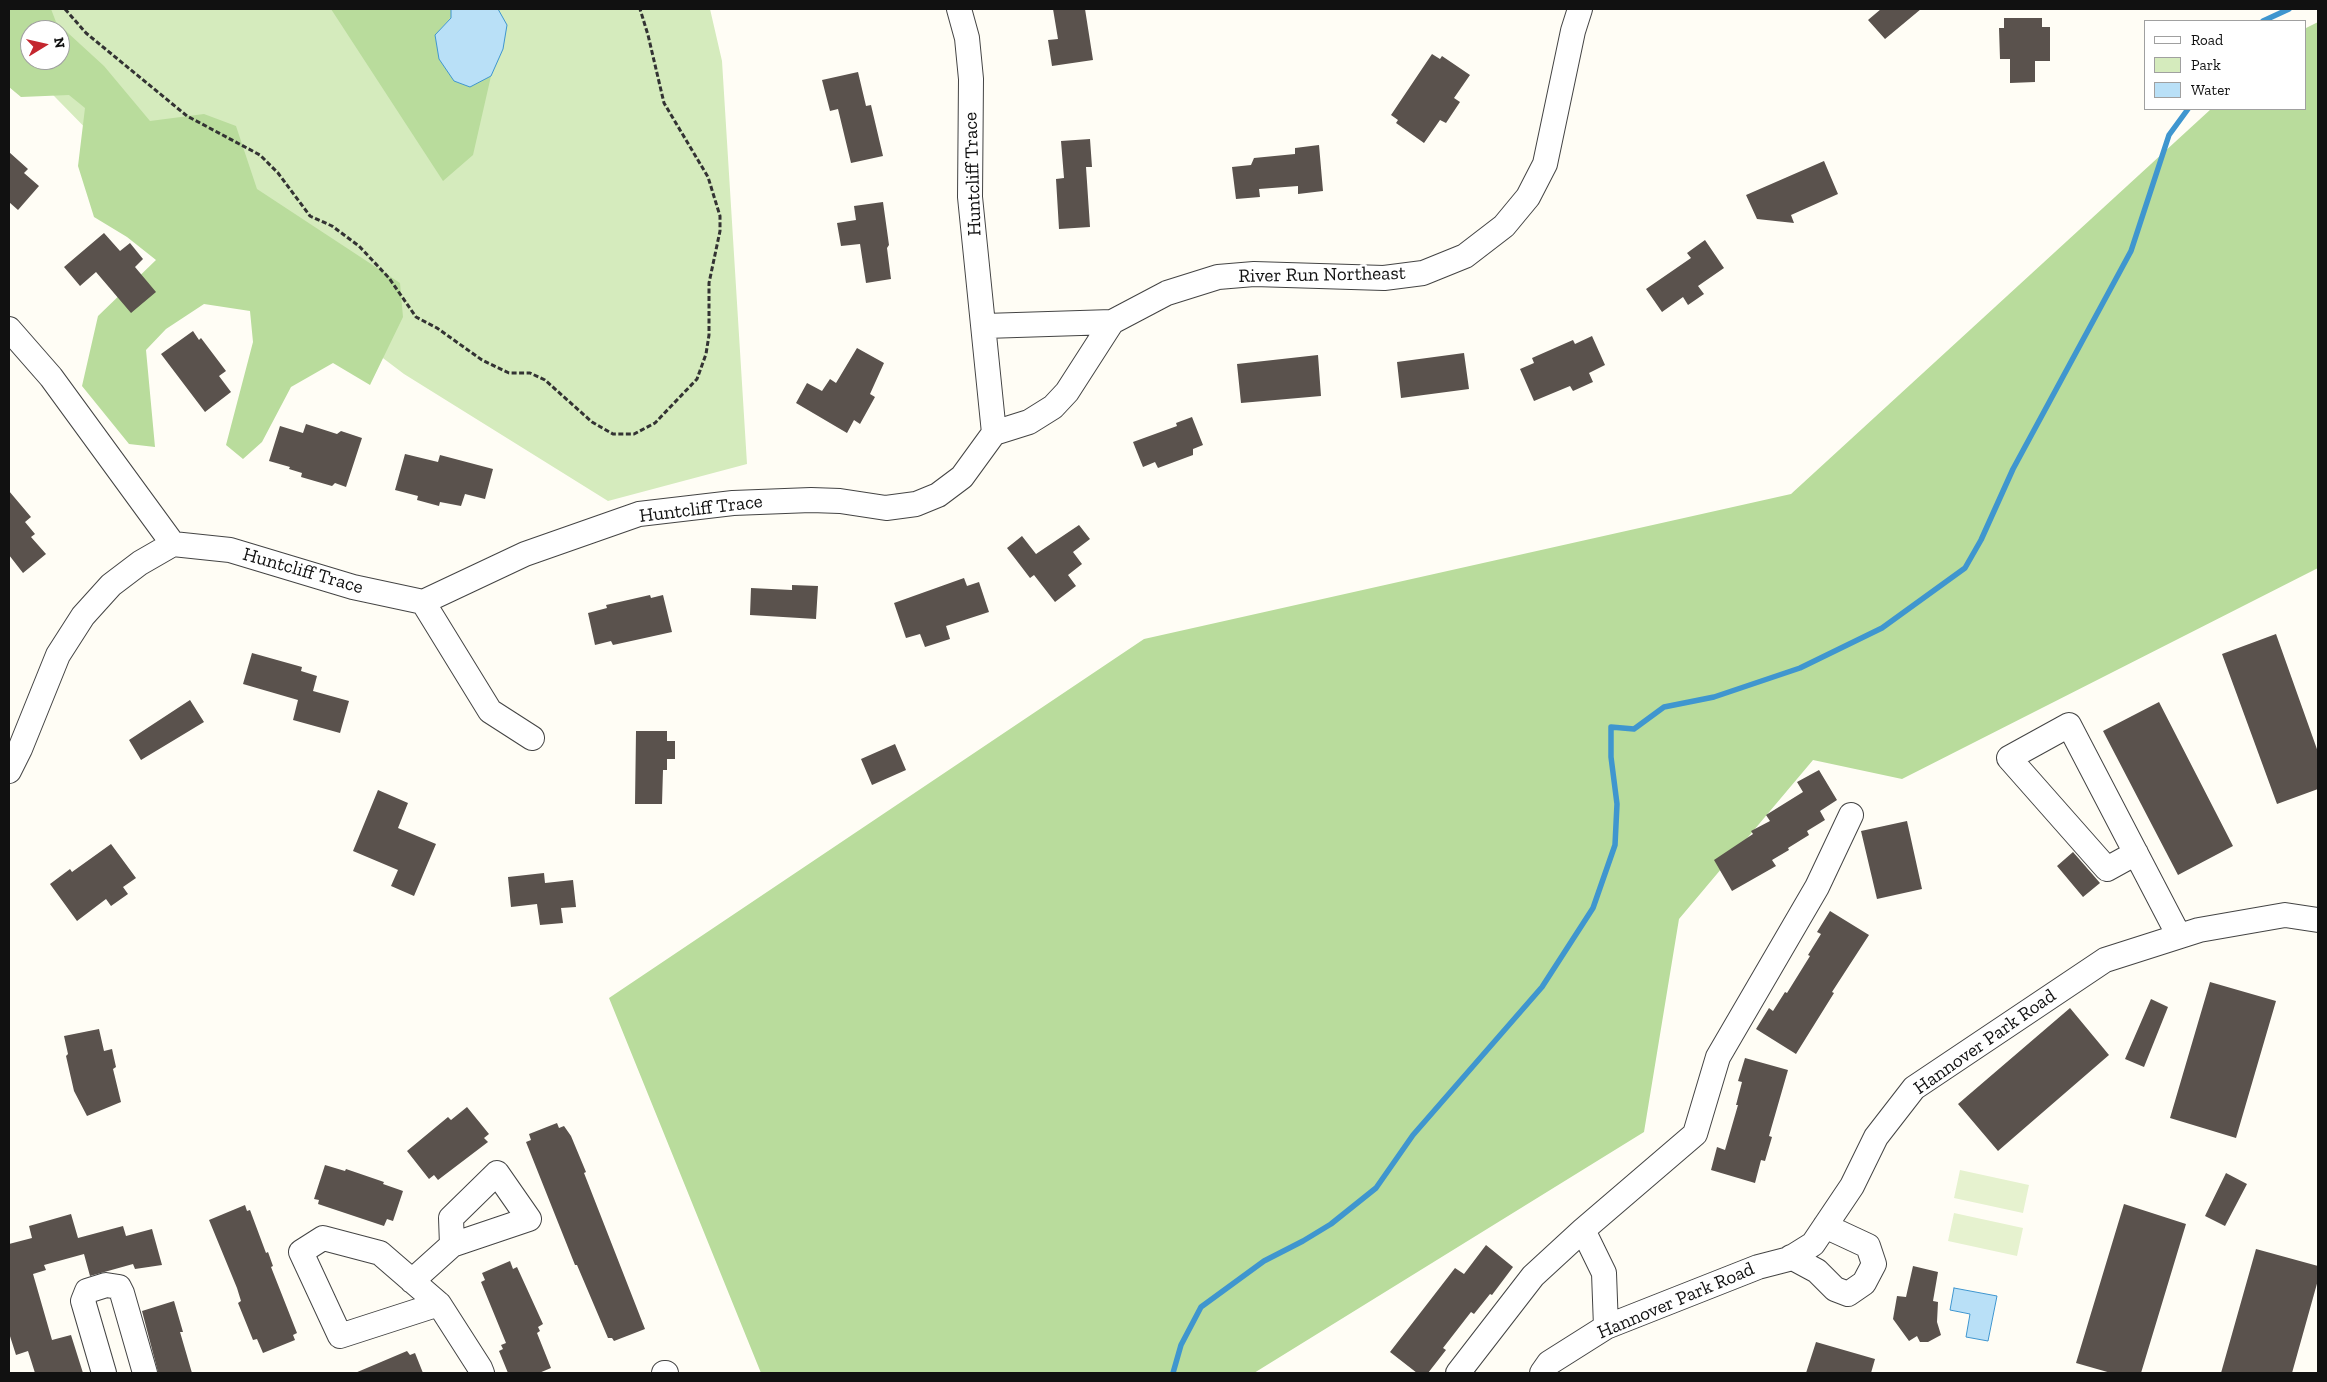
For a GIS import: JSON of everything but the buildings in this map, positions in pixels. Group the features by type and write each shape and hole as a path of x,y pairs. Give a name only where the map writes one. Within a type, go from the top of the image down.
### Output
{"street":[{"name":"Huntcliff Trace","path":"173,544 230,550 353,587 424,602 525,554 639,514 733,503 801,500 840,501 886,508 916,504 938,495 962,477 994,433 985,326 970,197 971,79 967,38 959,9"},
{"name":"River Run Northeast","path":"985,326 1112,322 1167,292 1218,277 1254,274 1384,278 1423,272 1465,256 1504,226 1528,197 1545,164 1573,30 1580,9"},
{"name":"River Run Northeast","path":"994,433 1029,422 1053,407 1066,392 1112,322"},
{"path":"9,329 51,376 173,544 140,564 111,585 83,616 58,655 20,749 9,771"},
{"path":"424,602 490,711 532,738"},
{"path":"2136,853 2107,869 2009,758 2069,725 2136,853 2189,933"},
{"path":"1458,1373 1534,1276 1695,1134 1718,1058 1818,886 1851,815"},
{"name":"Hannover Park Road","path":"1542,1373 1549,1363 1606,1327 1758,1267 1791,1257 1813,1244 1852,1186 1876,1137 1914,1088 2105,960 2189,933 2285,915 2318,920"},
{"path":"1791,1257 1817,1271 1835,1289 1841,1292 1848,1294 1864,1283 1874,1264 1868,1246 1825,1226"},
{"path":"1584,1230 1604,1273 1606,1327"},
{"path":"439,1304 340,1336 301,1252 323,1238 380,1253 439,1304 482,1373"},
{"path":"412,1281 452,1246"},
{"path":"104,1373 83,1301 87,1291 106,1285 119,1288 122,1293 145,1373"}],"path":[{"path":"65,9 86,33 187,116 260,155 278,173 310,216 332,226 360,246 388,278 416,317 437,328 482,360 509,374 530,373 545,380 592,422 613,434 634,434 655,423 697,379 706,354 709,335 709,283 720,231 720,216 708,177 664,103 640,9"}],"green space":[{"path":"9,9 710,9 722,61 747,464 608,501 404,374 104,147 29,70 70,70 70,20 20,20 20,61 9,50"},
{"path":"9,9 51,9 55,20 20,20 20,70 70,70 70,35 104,66 150,121 204,114 236,126 257,189 400,283 403,317 370,385 333,363 291,387 262,442 243,459 226,445 253,342 250,311 204,304 166,329 146,350 155,447 129,444 82,386 98,316 156,260 127,237 94,217 78,166 85,108 69,95 21,97 9,87"},
{"path":"331,9 451,9 451,17 435,35 439,59 454,81 470,87 491,76 473,155 443,181"},
{"path":"2318,22 2318,568 1902,779 1813,760 1679,919 1644,1132 1254,1373 761,1373 609,998 1144,639 1791,494 2210,110 2307,110 2307,28"},
{"path":"1960,1170 2029,1185 2023,1213 1954,1198"},
{"path":"1954,1213 2023,1228 2017,1256 1948,1241"}],"water":[{"path":"451,9 498,9 507,25 503,49 491,76 470,87 454,81 439,59 435,35 451,18"},
{"path":"1954,1288 1997,1296 1988,1341 1966,1337 1970,1314 1950,1310"}],"waterway":[{"path":"2265,20 2289,9"},
{"path":"1173,1373 1181,1345 1201,1307 1264,1261 1331,1224 1376,1188 1413,1135 1542,987 1593,908 1615,845 1617,804 1611,757 1611,727 1634,729 1664,707 1714,697 1800,668 1882,628 1965,568 1981,540 2013,469 2131,251 2169,135 2187,110"}]}
